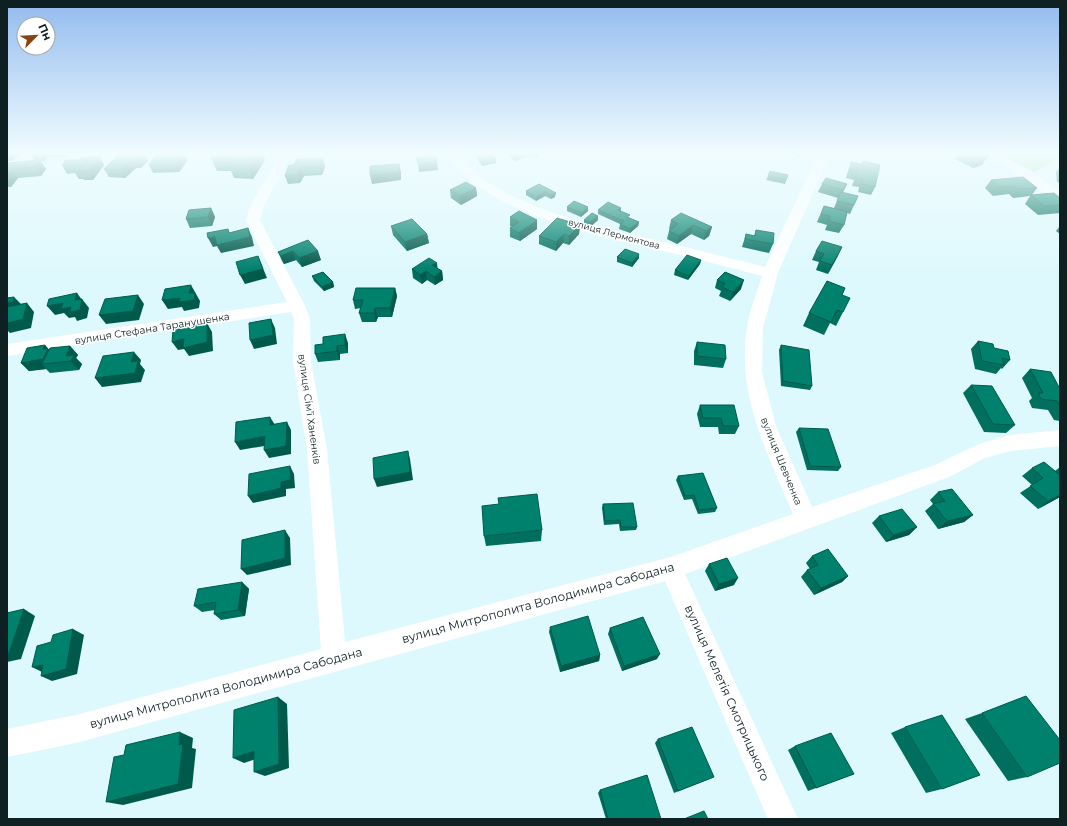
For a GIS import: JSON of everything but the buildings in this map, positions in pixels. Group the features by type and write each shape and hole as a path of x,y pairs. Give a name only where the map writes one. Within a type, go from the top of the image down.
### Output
{"street":[{"name":"вулиця Сімʼї Ханенків","path":"264,193 256,206 253,220 298,306 302,319 302,362 317,449 334,658"},
{"name":"вулиця Лермонтова","path":"496,193 534,210 597,231 770,273"},
{"name":"вулиця Шевченка","path":"806,518 766,426 754,372 755,328 770,273 807,193"},
{"name":"вулиця Стефана Таранушенка","path":"7,350 298,306"},
{"name":"вулиця Митрополита Володимира Сабодана","path":"7,743 76,729 670,568 806,518 942,472 979,452 1010,443 1060,438"},
{"name":"вулиця Мелетія Смотрицького","path":"670,568 783,819"}]}
